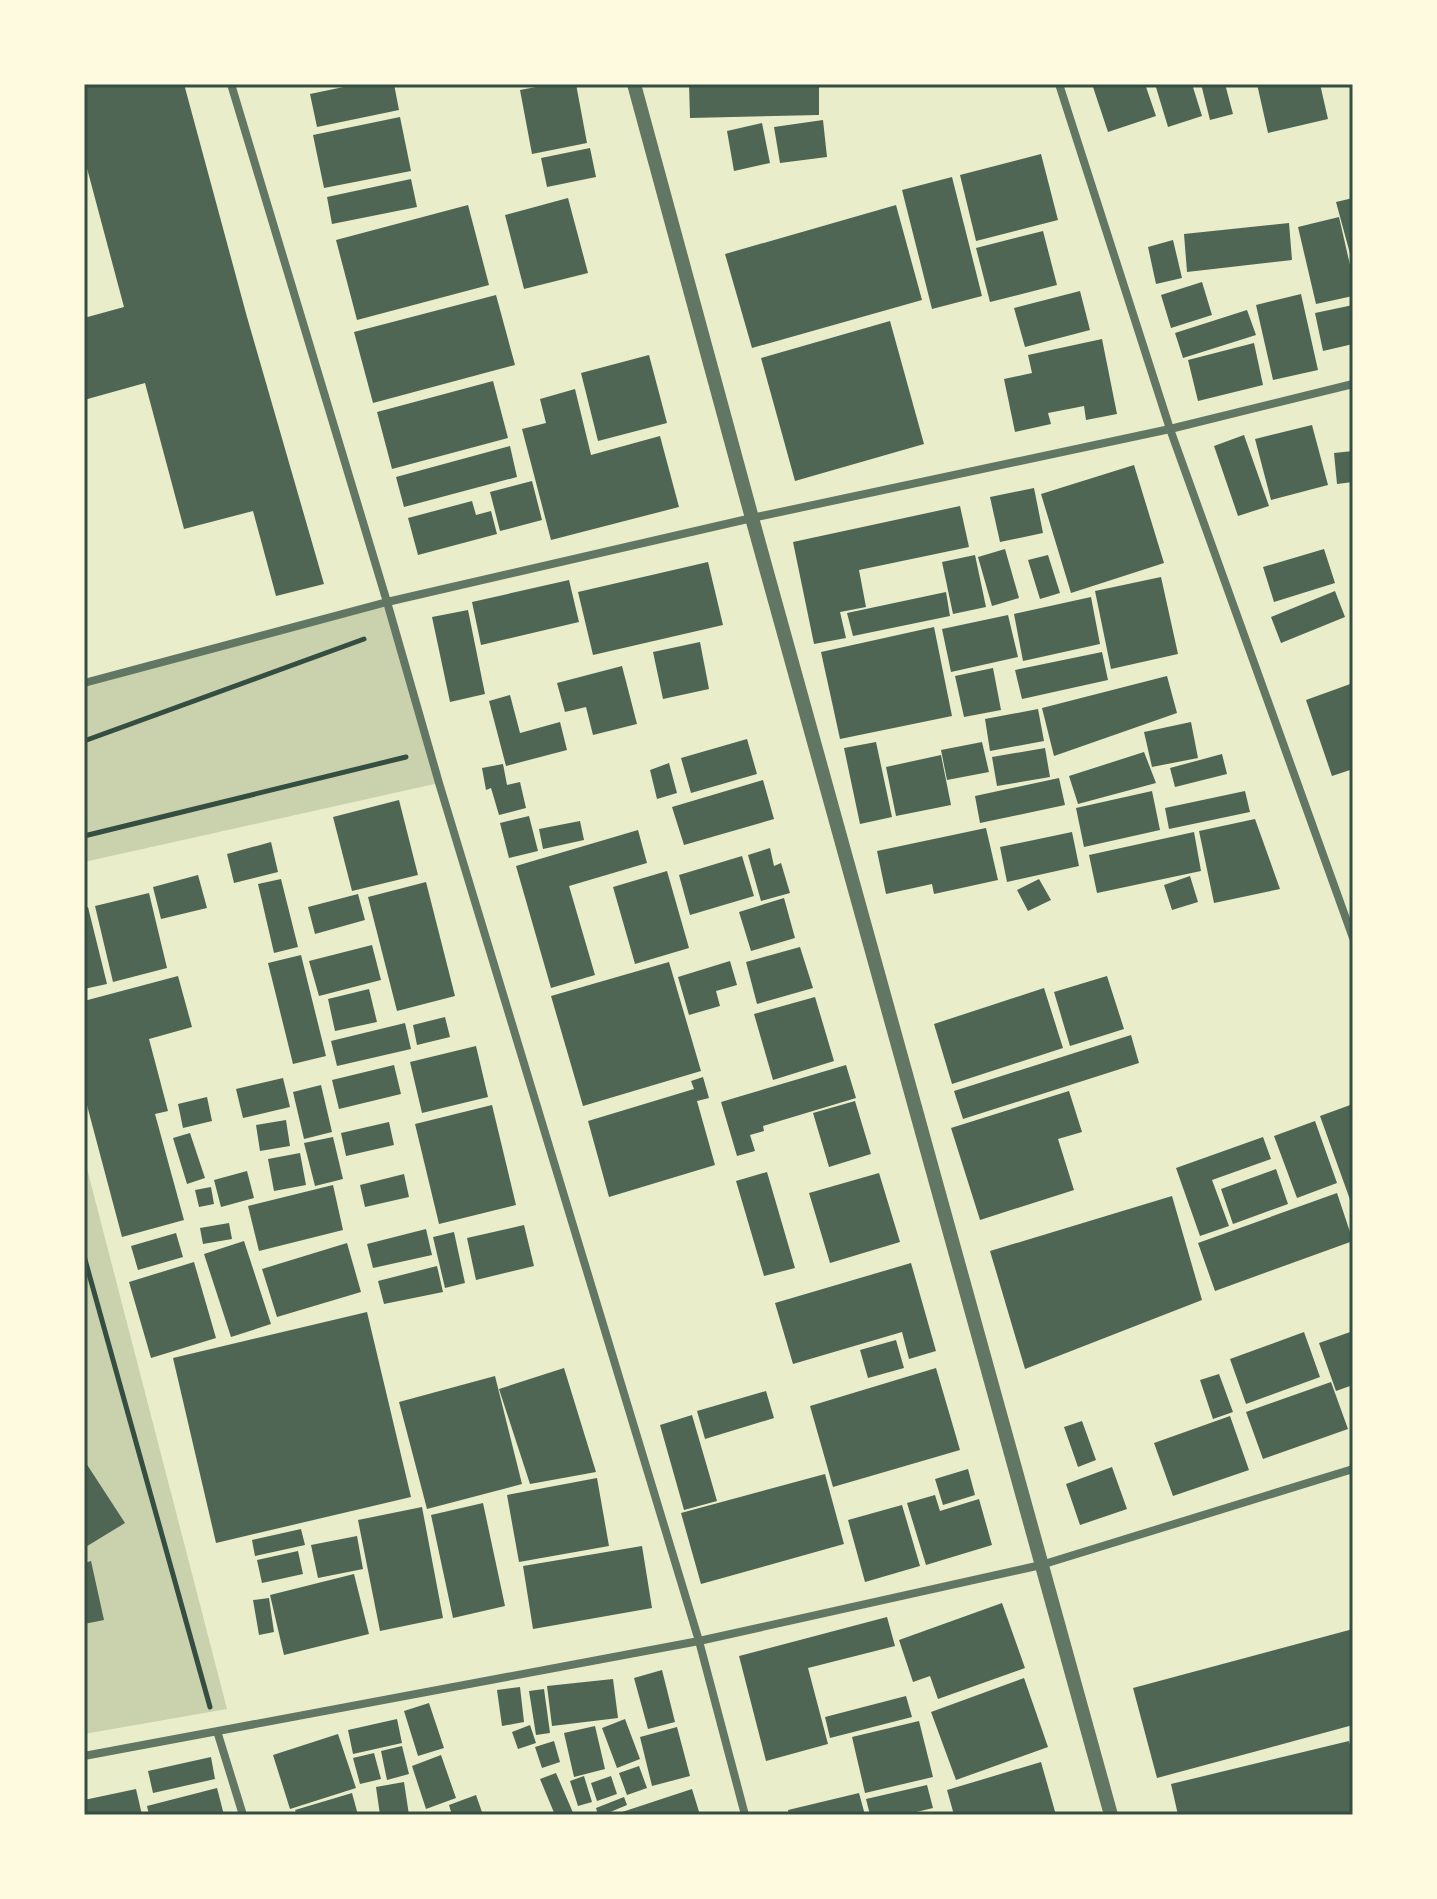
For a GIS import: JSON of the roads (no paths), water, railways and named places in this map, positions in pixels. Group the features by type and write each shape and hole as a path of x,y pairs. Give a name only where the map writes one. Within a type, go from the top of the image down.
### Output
{"street":[{"path":"231,84 699,1641 745,1815"},
{"path":"634,84 1111,1815"},
{"path":"1059,84 1170,429 1353,938"},
{"path":"84,683 387,602 752,518 1170,429 1353,384"},
{"path":"84,1756 699,1641 1041,1565 1353,1469"},
{"path":"217,1731 243,1815"}]}
